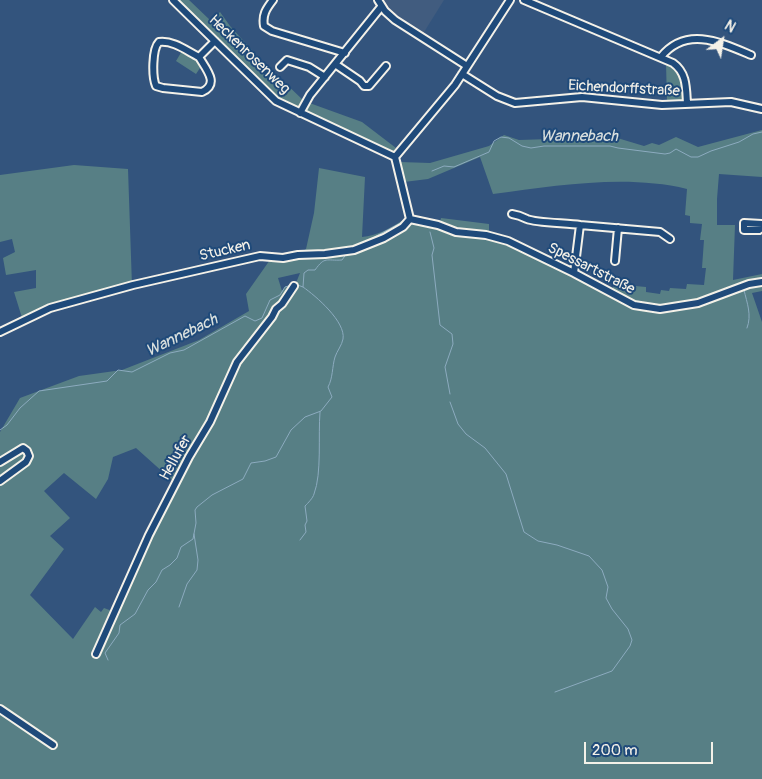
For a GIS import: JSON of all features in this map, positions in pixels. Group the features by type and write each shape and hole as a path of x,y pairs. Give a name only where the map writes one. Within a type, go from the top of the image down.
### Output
{"street":[{"name":"Heckenrosenweg","path":"173,0 270,97 395,157"},
{"path":"273,0 265,11 264,26 272,31 344,53"},
{"path":"378,0 381,7 395,20 467,66"},
{"path":"410,219 395,157 451,90 510,0"},
{"path":"524,0 673,63 681,70 685,81 687,104"},
{"path":"300,113 310,96 381,7"},
{"path":"661,57 669,47 678,42 690,40 722,42 751,55"},
{"path":"164,41 174,44 199,58 212,78 208,89 202,92 156,86 154,81 154,47 159,42 164,41"},
{"path":"199,58 215,41"},
{"path":"280,67 287,60 309,67 325,77"},
{"path":"335,64 360,81 364,86 369,86 386,66"},
{"name":"Eichendorffstraße","path":"462,74 498,96 515,102 582,97 651,105 730,102 762,109"},
{"path":"512,214 522,215 526,219 660,232 670,238"},
{"name":"Stucken","path":"0,332 50,308 133,285 260,256 283,258 354,250 384,238 403,227 410,219"},
{"name":"Spessartstraße","path":"410,219 438,225 456,232 486,235 508,241 634,305 660,309 698,303 748,284 762,282"},
{"path":"762,224 744,223 744,230 759,230 762,228"},
{"path":"574,273 580,225"},
{"path":"615,260 618,228"},
{"name":"Hellufer","path":"96,654 150,535 189,457 210,422 237,362 294,286"},
{"path":"0,462 23,448 29,456 26,462 0,481"},
{"path":"0,708 53,745"}],"shaded area":[{"path":"378,0 444,0 421,37 395,21"}],"green space":[{"path":"175,0 189,0 211,21 220,12 259,58 304,101 362,122 396,148 393,152 279,101"},
{"path":"182,51 202,65 196,74 176,61"},
{"path":"666,63 683,77 684,99 681,102 667,102"},
{"path":"762,130 762,177 719,174 717,225 735,225 733,280 762,274 762,291 752,293 762,322 762,779 0,779 0,432 20,398 79,376 122,370 199,340 249,311 246,294 272,257 298,255 306,249 314,213 319,168 365,177 362,237 378,233 403,220 404,223 410,219 439,227 441,218 489,224 489,236 508,241 611,292 614,284 646,287 646,292 660,294 661,290 669,291 670,288 686,289 687,284 704,285 706,268 702,268 704,240 700,240 702,224 690,223 690,216 685,215 687,189 639,182 615,182 566,185 493,194 480,157 428,179 404,182 399,166 400,162 430,163 489,146 504,135 519,140 614,137 644,146 652,143 659,145 676,137 698,147","holes":["300,273 296,283 285,287 282,291 278,278","136,448 174,482 112,611 104,608 101,612 95,607 73,639 30,595 64,549 50,536 70,518 44,491 64,473 96,499 108,479 113,457"]},
{"path":"74,165 128,169 132,286 51,308 23,321 14,292 36,288 36,270 6,275 3,258 15,252 12,239 0,242 0,175"}],"waterway":[{"name":"Wannebach","path":"432,171 444,166 454,167 489,152 494,141 501,137 509,138 522,146 531,148 544,146 610,146 665,154 676,149 691,157 698,157 762,132"},
{"name":"Wannebach","path":"367,241 404,221"},
{"path":"430,232 434,248 432,255 440,325 452,334 453,344 445,367 450,394"},
{"name":"Wannebach","path":"295,284 303,287 304,273 308,270 315,270 324,261 342,260 347,253"},
{"name":"Wannebach","path":"0,430 39,391 107,381 118,370 132,372 170,353 184,350 245,316 255,321 262,318 270,300 280,295 285,287 292,285"},
{"path":"108,660 105,653 119,633 120,625 135,614 162,570 177,558 181,547 193,539 196,523 195,510 197,507 212,495 243,479 251,463 276,457 291,430 305,417 321,411 332,397 328,387 335,357 343,339 343,332 329,310 303,287"},
{"path":"744,290 749,314 747,328"},
{"path":"450,402 458,424 466,434 485,448 506,474 524,532 538,541 557,545 589,556 602,570 608,587 606,598 628,629 632,640 630,646 612,671 555,692"},
{"path":"300,540 306,532 305,506 313,496 318,476 320,412"},
{"path":"179,607 187,584 197,570 198,560 194,534"}]}
